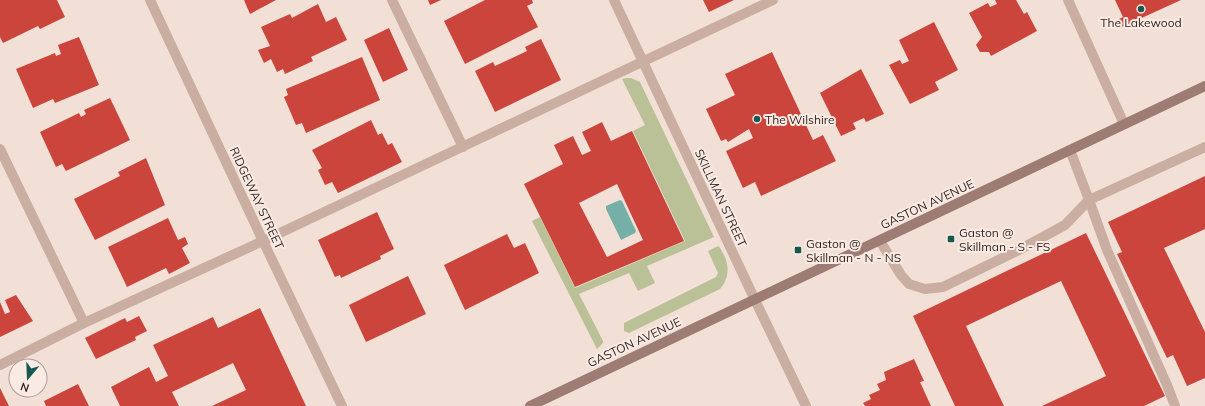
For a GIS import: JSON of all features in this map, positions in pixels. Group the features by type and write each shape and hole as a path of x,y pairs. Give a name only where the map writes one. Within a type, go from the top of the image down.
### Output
{"main road":[{"name":"GASTON AVENUE","path":"530,406 1205,86"}],"street":[{"name":"RIDGEWAY STREET","path":"150,0 342,406"},
{"path":"392,0 463,147"},
{"name":"SKILLMAN STREET","path":"614,0 806,406"},
{"path":"0,366 84,323 263,241 773,0"},
{"path":"1068,0 1124,124"},
{"path":"880,241 901,276 909,284 925,289 943,287 1030,245 1065,225 1089,200 1205,147"},
{"path":"0,149 84,323"},
{"path":"1070,150 1107,250 1175,406"}],"green space":[{"path":"631,78 640,82 714,237 647,266 655,283 638,291 629,273 579,294 603,341 597,349 532,221 540,217 575,288 685,241 633,131 645,125 622,79"},
{"path":"718,246 728,267 727,277 720,289 629,333 624,331 624,323 716,277 718,273 708,251"}],"water":[{"path":"620,200 622,201 636,231 635,233 621,240 606,209 606,206"}],"building":[{"path":"0,0 57,0 65,17 40,29 38,26 3,43 0,37"},
{"path":"244,0 276,0 250,14"},
{"path":"428,0 441,0 430,5"},
{"path":"485,0 532,0 533,3 527,6 538,27 465,64 444,21"},
{"path":"703,0 734,0 709,12"},
{"path":"995,0 1016,0 1024,14 1027,12 1037,31 991,56 989,52 980,52 976,45 982,37 969,13 988,3 990,7 997,4"},
{"name":"The Lakewood","path":"1115,0 1181,0 1122,27 1119,19 1123,17"},
{"path":"318,4 326,22 336,17 347,40 311,57 313,61 285,74 283,69 277,72 271,59 264,63 258,50 270,46 261,27 290,14 292,18"},
{"path":"934,22 958,70 935,82 939,90 910,104 889,65 900,60 902,64 909,61 899,40"},
{"path":"389,28 408,70 383,82 364,40"},
{"path":"79,37 99,85 55,103 53,99 33,108 16,69 55,53 56,56 61,54 58,45"},
{"path":"541,39 561,80 495,112 475,71 493,62 495,66 527,51 525,47"},
{"name":"The Wilshire","path":"772,52 813,140 823,135 836,161 761,196 755,182 743,188 726,151 753,138 749,129 728,142 726,139 721,141 706,109 735,95 725,74"},
{"path":"362,57 380,100 306,133 302,123 296,125 284,97 288,95 286,89"},
{"path":"861,69 884,114 866,122 864,118 853,123 856,129 841,136 820,93"},
{"path":"110,98 130,140 66,171 62,164 56,167 40,132 79,113 81,117 86,114 84,110"},
{"path":"371,120 378,135 382,133 388,145 392,143 402,162 338,193 332,182 325,185 318,170 322,168 312,150"},
{"path":"602,122 611,141 632,131 684,241 575,287 524,184 563,164 554,145 573,136 582,155 591,151 582,132","holes":["617,184 643,240 607,257 579,203"]},
{"path":"146,158 165,205 95,240 74,199 120,176 118,172"},
{"path":"1205,176 1205,229 1164,248 1205,332 1205,378 1187,386 1173,355 1167,358 1117,254 1122,252 1108,222"},
{"path":"377,212 394,249 380,256 381,259 341,278 340,275 335,277 318,240"},
{"path":"168,218 178,240 185,237 188,244 182,248 190,263 169,274 166,268 127,287 108,247"},
{"path":"1086,233 1165,396 1144,406 1042,406 1106,376 1061,281 966,326 1004,406 955,406 913,316"},
{"path":"507,234 514,248 525,243 539,273 465,310 444,265"},
{"path":"408,276 426,314 366,342 349,305"},
{"path":"16,295 33,321 0,337 0,302 5,314 10,312 5,300"},
{"path":"260,308 306,406 212,406 246,390 233,363 172,392 179,406 120,406 111,387 149,367 156,382 168,376 153,345 213,317 218,328"},
{"path":"139,316 147,331 135,337 136,340 96,359 85,338 125,318 127,322"},
{"path":"914,359 924,381 920,382 931,406 865,406 863,403 871,399 869,395 880,390 877,384 886,380 884,372"},
{"path":"78,384 89,406 46,406 44,401"},
{"path":"0,388 9,406 0,406"}],"place":[{"name":"The Lakewood","path":"1141,9"},
{"name":"The Wilshire","path":"757,119"},
{"name":"Gaston @ Skillman - S - FS","path":"951,239"},
{"name":"Gaston @ Skillman - N - NS","path":"798,250"}]}
